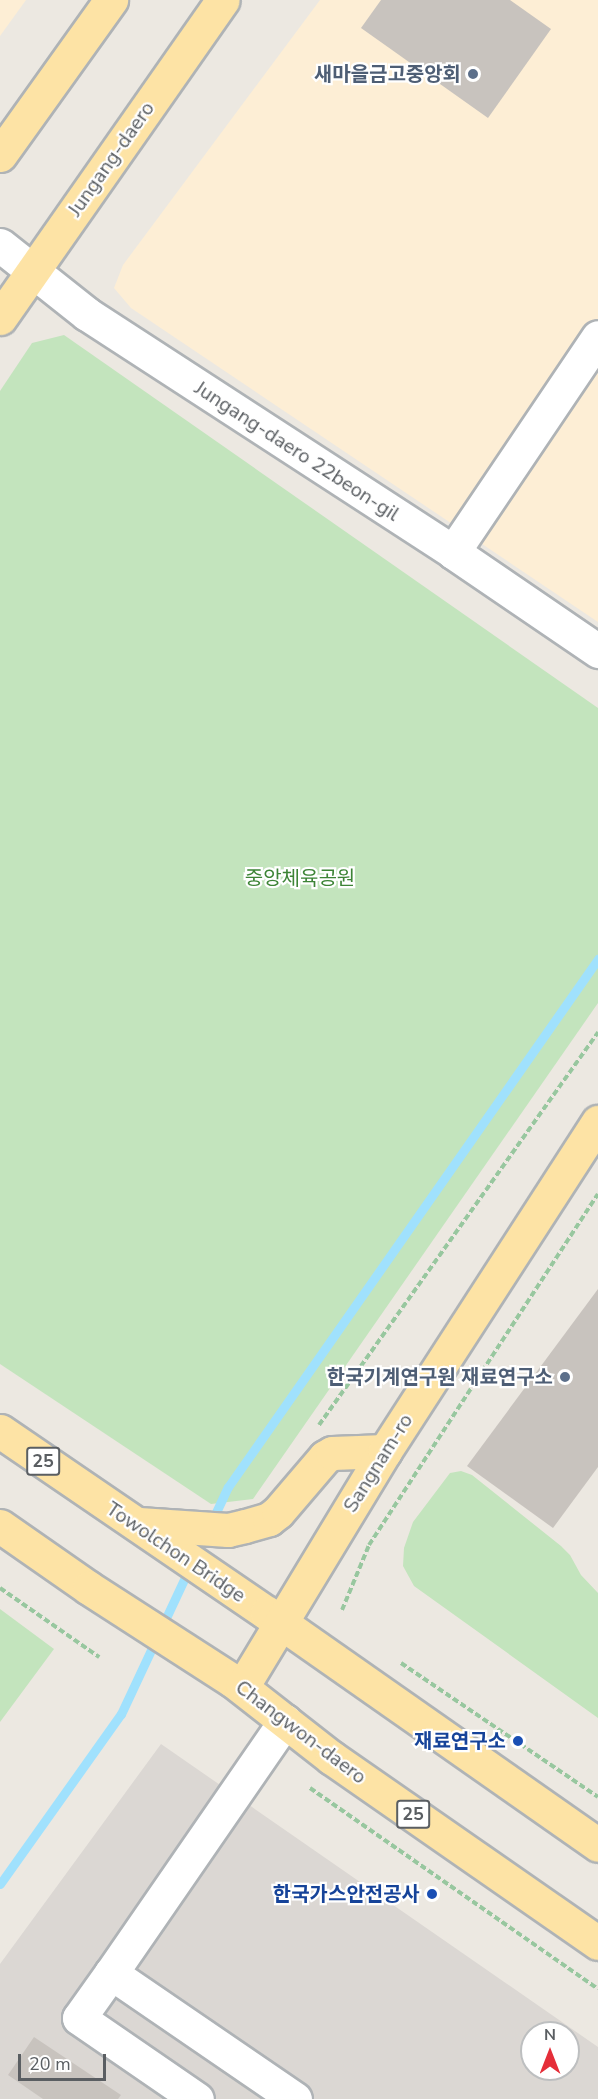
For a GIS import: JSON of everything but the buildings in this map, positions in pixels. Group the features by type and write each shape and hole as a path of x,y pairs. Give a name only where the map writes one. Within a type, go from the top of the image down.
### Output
{"main road":[{"path":"0,155 111,0"},
{"name":"Jungang-daero","path":"0,318 223,0"},
{"name":"Sangnam-ro","path":"237,1684 274,1619 598,1122"},
{"name":"Towolchon Bridge","path":"0,1431 274,1619"},
{"path":"134,1523 228,1530 269,1519 278,1512 325,1457 332,1453 385,1451"},
{"name":"Changwon-daero","path":"0,1526 237,1684 332,1758 598,1942"},
{"name":"25","path":"274,1619 598,1845"}],"street":[{"name":"Jungang-daero 22beon-gil","path":"0,245 87,314 453,552 598,651"},
{"path":"453,552 598,337"},
{"path":"197,2099 79,2018 285,1721"},
{"path":"111,1972 295,2099"}],"path":[{"path":"317,1427 598,1032"},
{"path":"342,1610 369,1545 598,1194"},
{"path":"0,1588 99,1657"},
{"path":"401,1663 598,1797"},
{"path":"310,1788 598,1989"}],"shaded area":[{"path":"0,0 26,0 0,36"},
{"path":"320,0 598,0 598,622 131,308 114,288 123,265"},
{"path":"161,1744 561,2021 520,2021 520,2081 580,2081 580,2035 598,2047 598,2099 0,2099 0,1964"}],"green space":[{"name":"중앙체육공원","path":"64,335 598,708 598,1003 253,1499 211,1504 0,1364 0,391 32,343"},
{"path":"461,1471 472,1475 561,1546 570,1555 581,1575 598,1593 598,1718 414,1586 403,1566 404,1548 413,1522 450,1473"},
{"path":"0,1609 54,1649 0,1722"}],"waterway":[{"path":"211,1523 228,1487 598,959"},
{"path":"0,1884 121,1714 205,1535"}],"place":[{"name":"새마을금고중앙회","path":"473,74"},
{"name":"한국기계연구원 재료연구소","path":"565,1377"},
{"name":"재료연구소","path":"518,1741"},
{"name":"한국가스안전공사","path":"432,1894"}]}
